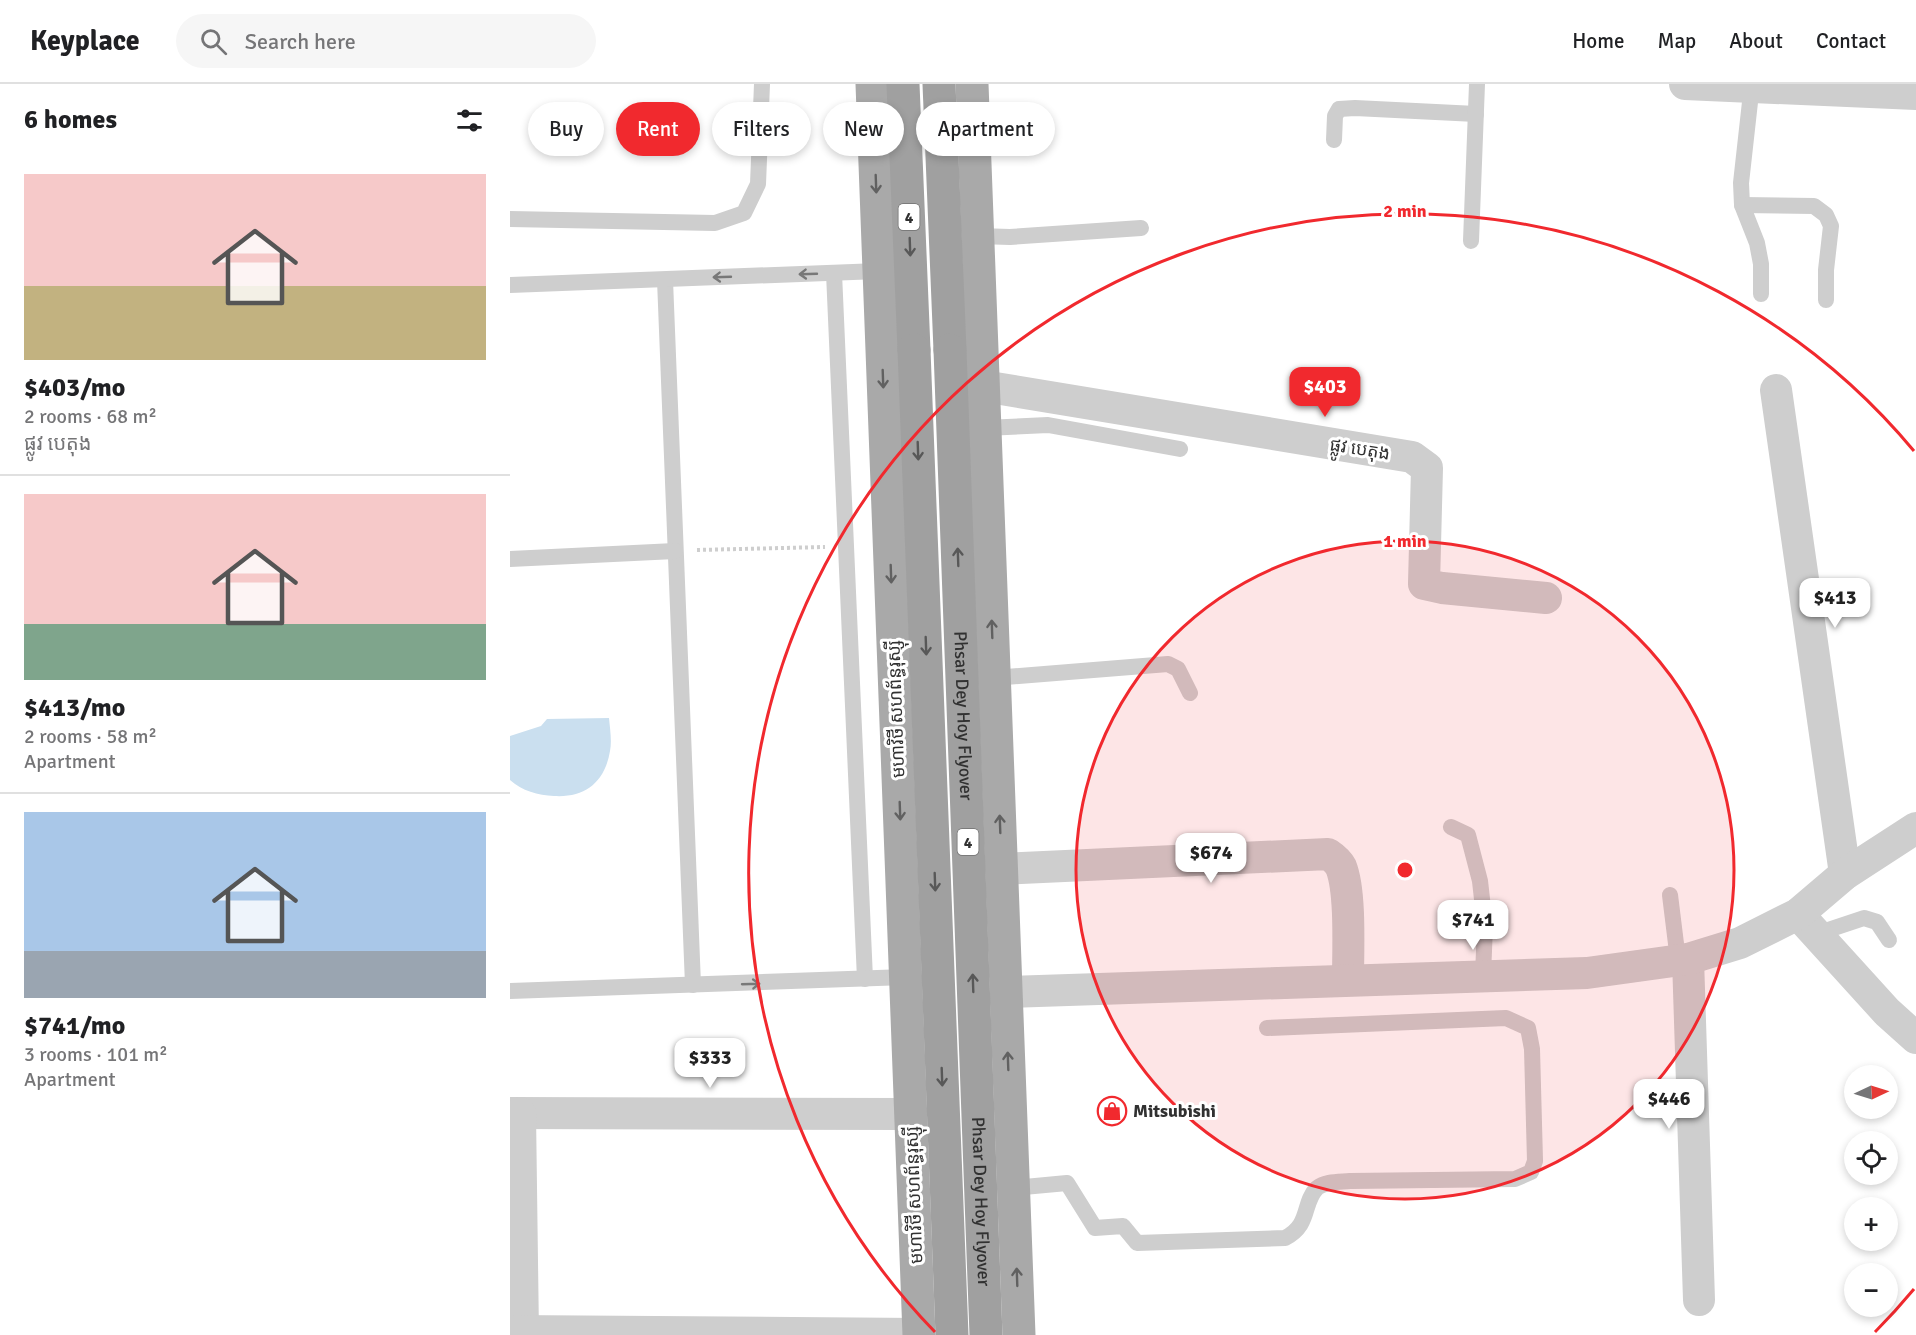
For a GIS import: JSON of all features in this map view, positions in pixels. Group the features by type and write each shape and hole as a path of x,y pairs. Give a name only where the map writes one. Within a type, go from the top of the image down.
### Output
{"highway":[{"name":"Phsar Dey Hoy Flyover","path":"903,84 952,1335"},
{"name":"Phsar Dey Hoy Flyover","path":"939,84 986,1335"}],"main road":[{"name":"មហាវិថី សហព័ន្ធរុស្ស៊ី","path":"872,84 919,1335"},
{"path":"976,84 983,386 1019,1335"},
{"path":"910,1114 928,1140 961,1150 990,1138 1010,1108"}],"street":[{"path":"1685,84 1752,85 1916,94"},
{"name":"ផ្លូវ បេតុង","path":"983,386 1412,457 1427,468 1424,584 1442,588 1546,598"},
{"path":"1776,390 1845,874"},
{"path":"1006,992 1587,973 1683,959 1807,924 1845,874 1916,828"},
{"path":"1001,870 1328,854 1337,860 1342,868 1346,893 1348,980"},
{"path":"1807,924 1887,1012 1916,1038"},
{"path":"1683,959 1699,1300"},
{"path":"910,1114 515,1113 519,1332 919,1335"}],"lane":[{"path":"510,219 715,223 744,213 758,184 762,84"},
{"path":"1471,241 1477,84"},
{"path":"1752,85 1741,183 1742,205 1757,243 1761,264 1761,294"},
{"path":"1334,140 1335,116 1339,109 1476,114"},
{"path":"1742,205 1814,207 1826,215 1831,225 1826,270 1826,300"},
{"path":"978,236 1010,237 1141,228"},
{"path":"510,285 879,271"},
{"path":"834,273 865,979"},
{"path":"665,280 693,985"},
{"path":"985,428 1048,425 1180,449"},
{"path":"510,559 675,551"},
{"path":"994,678 1168,664 1178,669 1190,693"},
{"path":"1451,827 1468,836 1480,880 1485,926 1483,975"},
{"path":"1670,895 1683,959"},
{"path":"1807,924 1864,918 1876,922 1889,940"},
{"path":"510,991 906,977"},
{"path":"1013,1188 1067,1184 1095,1228 1123,1226 1137,1243 1149,1243 1285,1238 1296,1233 1317,1188 1326,1183 1515,1179 1531,1172 1535,1161 1532,1049 1528,1028 1506,1018 1267,1028"}],"path":[{"path":"675,551 792,549"}],"water":[{"path":"609,718 610,751 604,771 592,786 575,794 554,796 530,792 510,780 510,736 541,726 547,719"}],"place":[{"name":"Mitsubishi","path":"1112,1111"}]}
